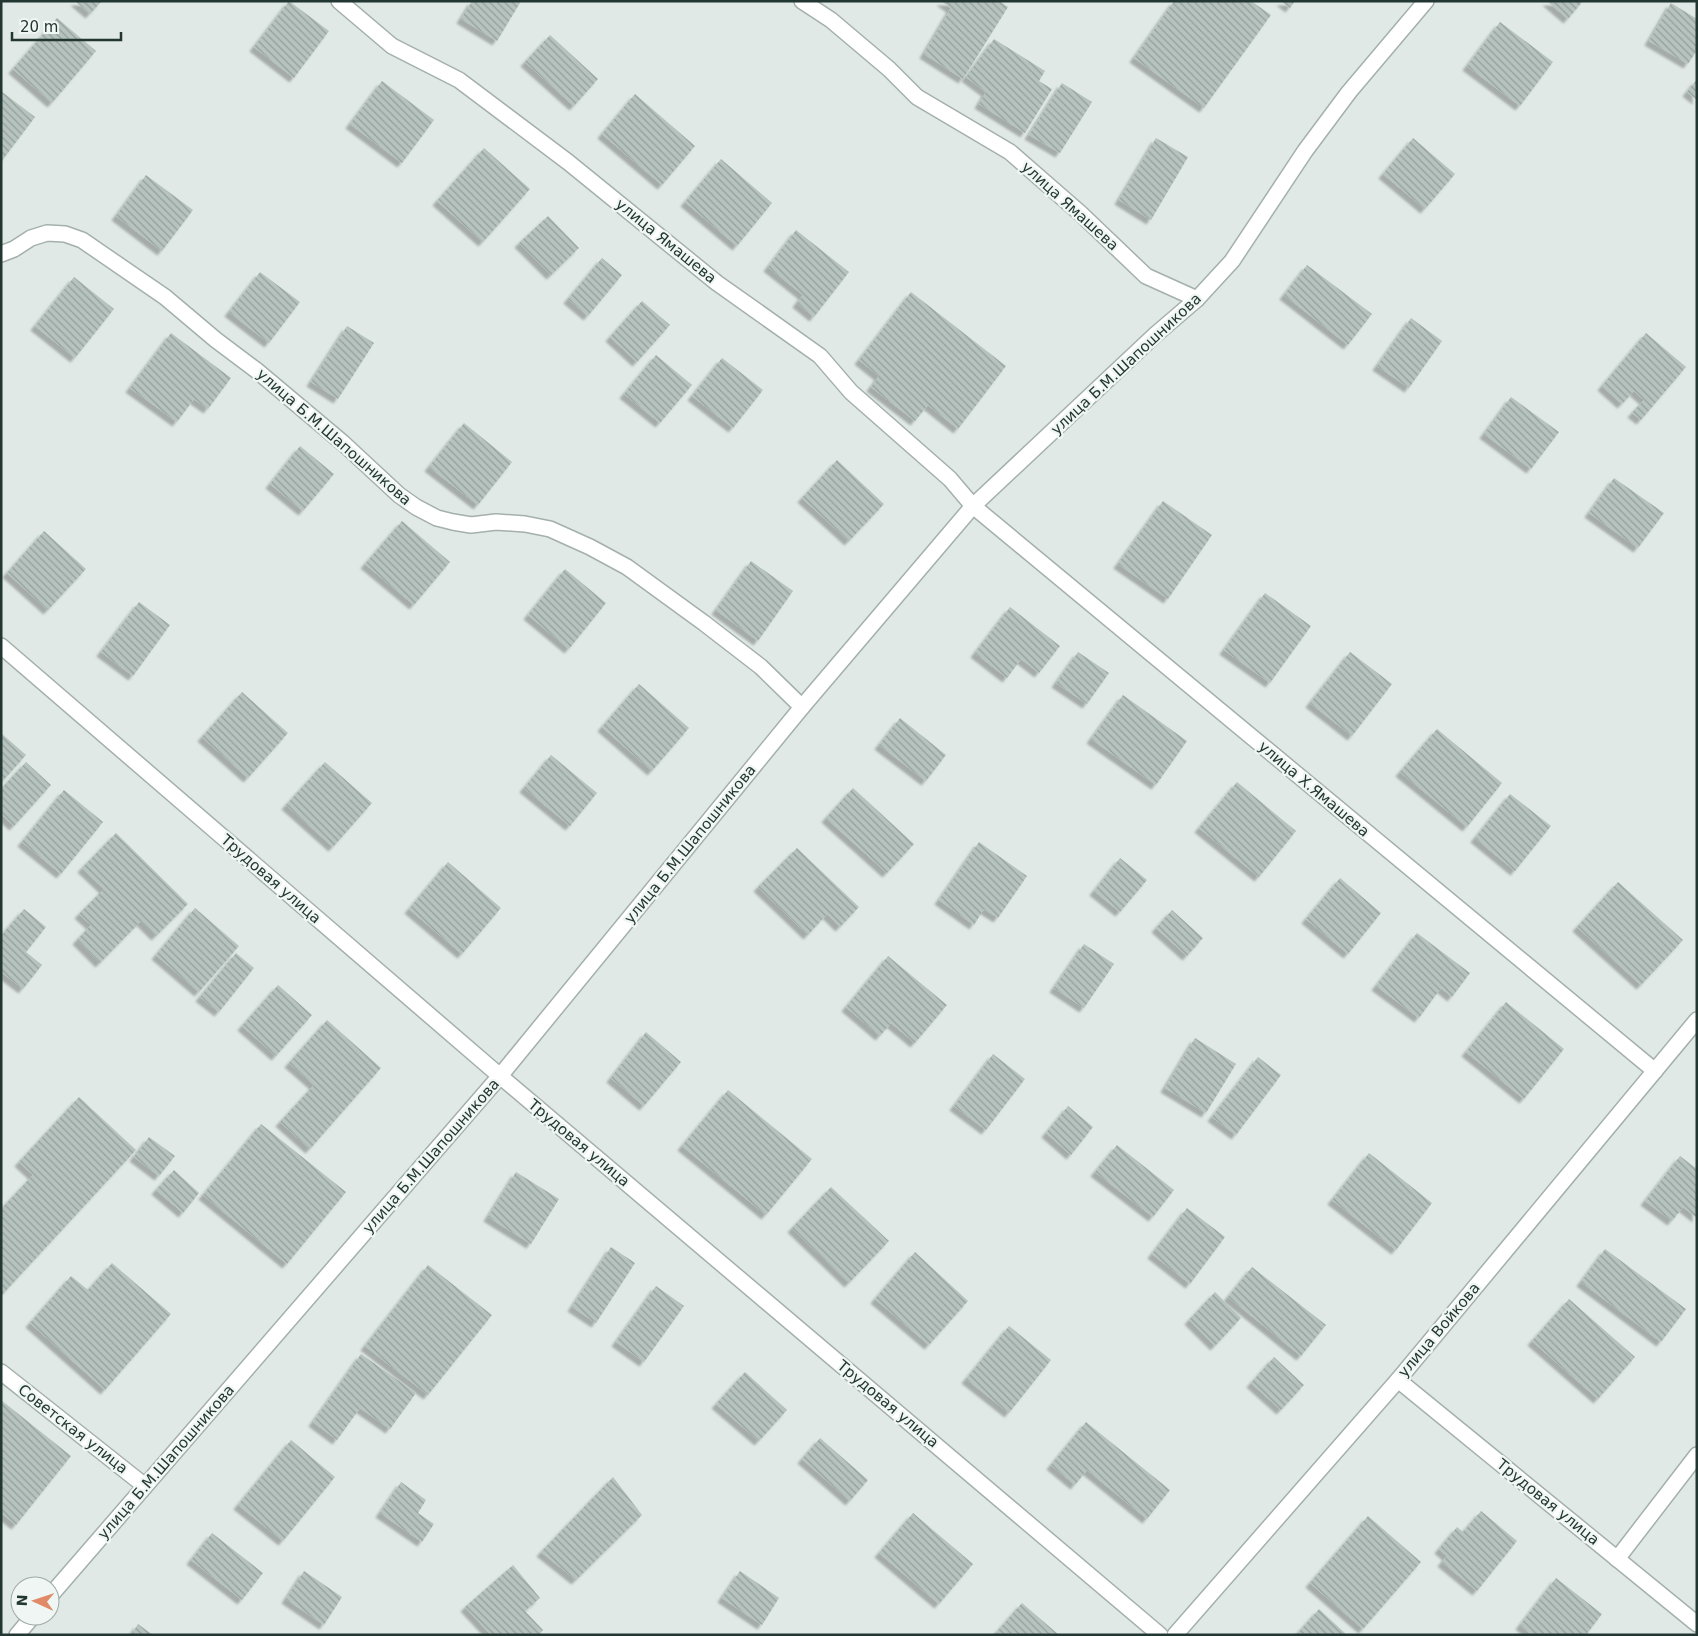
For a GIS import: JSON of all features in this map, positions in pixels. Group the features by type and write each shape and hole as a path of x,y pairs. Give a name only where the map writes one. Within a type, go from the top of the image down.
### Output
{"street":[{"name":"улица Ямашева","path":"339,1 392,46 459,80 568,162 717,283 820,356 851,392 950,479 973,506"},
{"name":"улица Ямашева","path":"802,1 831,20 917,97 1010,152 1080,213 1146,276 1197,300"},
{"name":"улица Б.М.Шапошникова","path":"60,1584 500,1076 802,707 973,506 1155,335 1197,300 1232,261 1305,151 1349,92 1426,1"},
{"name":"улица Б.М.Шапошникова","path":"1,254 14,249 31,238 47,234 65,234 82,240 165,297 216,340 256,370 343,443 399,495 416,507 437,518 453,522 525,524 550,529 590,547 627,567 761,667 802,707"},
{"name":"улица Х.Ямашева","path":"973,506 1655,1071"},
{"name":"Трудовая улица","path":"1,646 500,1076 1160,1635"},
{"name":"улица Войкова","path":"1175,1635 1398,1380 1697,1020"},
{"name":"Советская улица","path":"1,1372 144,1486"},
{"name":"Трудовая улица","path":"1398,1380 1697,1624"},
{"path":"1617,1559 1697,1455"}],"building":[{"path":"75,1 102,1 90,14"},
{"path":"289,1 329,31 294,78 254,47"},
{"path":"472,1 518,1 520,3 497,41 461,19"},
{"path":"941,1 999,1 1008,7 963,79 924,54 951,8"},
{"path":"1174,1 1251,1 1271,15 1204,108 1134,58"},
{"path":"1281,1 1295,1 1290,8"},
{"path":"1547,1 1583,1 1568,19"},
{"path":"1671,3 1697,19 1697,50 1688,64 1649,41"},
{"path":"57,18 96,51 52,103 13,69"},
{"path":"1500,22 1553,62 1520,106 1467,66"},
{"path":"550,35 598,79 574,106 525,62"},
{"path":"994,39 1045,71 1039,81 1052,89 1025,133 979,104 986,92 966,77"},
{"path":"1697,79 1697,100 1687,92"},
{"path":"382,81 434,120 402,163 350,124"},
{"path":"1062,83 1092,102 1060,153 1029,135"},
{"path":"1,91 35,117 1,162"},
{"path":"635,94 695,146 662,185 602,134"},
{"path":"1156,138 1188,157 1151,220 1119,200"},
{"path":"1413,138 1455,174 1425,209 1383,174"},
{"path":"484,148 530,189 483,242 437,201"},
{"path":"721,159 772,203 737,246 685,202"},
{"path":"146,175 193,210 162,251 116,216"},
{"path":"548,216 579,248 551,275 519,243"},
{"path":"796,230 849,272 814,317 797,303 803,295 768,267"},
{"path":"602,258 622,275 588,316 568,299"},
{"path":"1307,265 1372,314 1348,345 1284,295"},
{"path":"260,272 300,302 269,343 229,312"},
{"path":"74,277 114,309 75,358 35,326"},
{"path":"911,292 1006,366 958,429 928,405 915,421 871,387 879,376 859,360"},
{"path":"642,301 670,325 637,362 610,337"},
{"path":"1411,318 1442,341 1409,388 1377,366"},
{"path":"347,326 374,343 338,399 311,382"},
{"path":"171,333 231,378 208,409 194,399 177,422 130,388"},
{"path":"1646,333 1686,367 1641,420 1632,413 1644,400 1634,391 1622,404 1602,386"},
{"path":"656,355 692,385 660,423 624,394"},
{"path":"722,358 763,390 733,428 692,396"},
{"path":"1511,397 1559,432 1531,469 1484,434"},
{"path":"464,423 512,462 478,505 429,467"},
{"path":"300,446 334,474 303,511 270,484"},
{"path":"837,460 884,504 849,541 802,498"},
{"path":"1614,478 1664,513 1638,548 1589,513"},
{"path":"1163,501 1212,535 1168,599 1118,564"},
{"path":"402,521 450,562 414,605 365,564"},
{"path":"44,531 86,569 48,610 7,573"},
{"path":"751,561 793,591 758,641 716,610"},
{"path":"565,569 606,603 569,649 528,615"},
{"path":"1265,593 1311,626 1270,683 1224,650"},
{"path":"139,602 170,625 133,676 101,652"},
{"path":"1010,607 1060,646 1039,673 1021,659 1007,678 975,653"},
{"path":"1078,652 1109,673 1087,704 1056,683"},
{"path":"1350,652 1392,684 1352,736 1310,703"},
{"path":"639,684 689,728 652,771 602,727"},
{"path":"242,692 288,733 248,778 202,737"},
{"path":"1123,695 1187,741 1156,785 1091,739"},
{"path":"900,718 946,755 926,781 879,745"},
{"path":"1437,729 1502,783 1467,827 1400,772"},
{"path":"1,733 26,755 1,783"},
{"path":"551,755 597,793 570,826 524,788"},
{"path":"26,762 51,785 14,826 1,814 1,789"},
{"path":"325,762 372,803 333,847 286,805"},
{"path":"1237,782 1296,831 1259,877 1199,828"},
{"path":"853,788 914,844 887,873 826,818"},
{"path":"64,790 103,822 61,874 22,842"},
{"path":"1510,794 1551,826 1515,871 1475,838"},
{"path":"116,833 188,904 156,936 141,921 100,963 77,940 91,925 79,914 104,889 82,868"},
{"path":"979,842 1027,876 998,918 984,909 974,925 939,900"},
{"path":"797,848 859,907 840,927 827,914 808,935 758,887"},
{"path":"1120,858 1147,880 1120,912 1094,891"},
{"path":"448,862 501,908 462,954 409,909"},
{"path":"1340,878 1381,913 1348,954 1306,919"},
{"path":"1618,882 1683,940 1641,985 1577,927"},
{"path":"195,908 239,946 199,992 156,955"},
{"path":"24,909 46,927 26,952 42,965 23,989 1,972 1,936"},
{"path":"1172,910 1203,938 1187,956 1156,928"},
{"path":"1417,933 1470,973 1452,997 1441,988 1419,1018 1376,986"},
{"path":"1084,944 1114,964 1084,1008 1054,988"},
{"path":"236,953 254,968 219,1012 200,997"},
{"path":"888,956 947,1005 915,1043 891,1023 880,1036 846,1007"},
{"path":"278,985 312,1015 276,1056 242,1026"},
{"path":"1506,1002 1564,1049 1524,1099 1466,1052"},
{"path":"327,1020 381,1068 310,1149 280,1122 314,1085 289,1063"},
{"path":"646,1032 681,1062 644,1106 611,1078"},
{"path":"1195,1038 1236,1064 1206,1113 1165,1088"},
{"path":"993,1054 1025,1079 986,1130 954,1106"},
{"path":"1258,1057 1281,1075 1236,1135 1212,1117"},
{"path":"728,1090 812,1159 766,1215 682,1146"},
{"path":"79,1097 136,1150 1,1296 1,1209 33,1175 19,1162"},
{"path":"1068,1106 1093,1127 1071,1155 1046,1133"},
{"path":"261,1124 346,1192 287,1264 203,1195"},
{"path":"149,1137 175,1156 159,1176 134,1157"},
{"path":"1117,1145 1174,1190 1153,1217 1095,1172"},
{"path":"1369,1153 1432,1203 1396,1250 1332,1200"},
{"path":"1680,1156 1697,1169 1697,1218 1683,1207 1672,1221 1645,1201"},
{"path":"174,1170 199,1193 183,1213 156,1190"},
{"path":"516,1172 559,1199 531,1244 488,1217"},
{"path":"831,1187 889,1241 849,1283 792,1228"},
{"path":"1187,1208 1225,1237 1190,1284 1152,1254"},
{"path":"611,1247 635,1263 596,1323 572,1307"},
{"path":"1605,1249 1686,1309 1661,1342 1581,1282"},
{"path":"915,1252 968,1301 929,1345 875,1299"},
{"path":"112,1263 171,1314 105,1390 30,1323 71,1276 88,1290"},
{"path":"428,1265 492,1315 428,1395 365,1346"},
{"path":"1252,1267 1326,1325 1301,1356 1228,1297"},
{"path":"656,1286 684,1306 644,1362 616,1342"},
{"path":"1215,1292 1241,1318 1215,1346 1189,1320"},
{"path":"1569,1299 1635,1357 1598,1399 1532,1341"},
{"path":"1009,1326 1051,1360 1009,1413 966,1379"},
{"path":"361,1354 416,1393 390,1429 360,1408 337,1440 313,1422"},
{"path":"1274,1357 1304,1385 1281,1410 1251,1383"},
{"path":"745,1372 787,1410 759,1441 716,1404"},
{"path":"1,1400 71,1456 16,1525 1,1513"},
{"path":"1086,1422 1170,1490 1147,1519 1087,1470 1075,1485 1051,1465"},
{"path":"820,1438 868,1480 850,1501 802,1459"},
{"path":"291,1440 335,1477 283,1541 238,1505"},
{"path":"613,1477 642,1515 576,1580 541,1552"},
{"path":"401,1482 426,1500 418,1513 434,1524 422,1542 380,1513"},
{"path":"1481,1511 1517,1541 1477,1591 1442,1562 1447,1556 1439,1549 1457,1527 1463,1532"},
{"path":"913,1513 973,1564 939,1604 879,1553"},
{"path":"1368,1516 1421,1562 1363,1629 1310,1583"},
{"path":"212,1533 263,1573 242,1600 191,1560"},
{"path":"513,1565 540,1598 525,1611 543,1630 539,1635 491,1635 465,1607"},
{"path":"304,1571 342,1597 324,1625 286,1599"},
{"path":"740,1571 779,1598 762,1625 722,1598"},
{"path":"1556,1578 1602,1614 1586,1635 1532,1635 1520,1625"},
{"path":"1022,1603 1059,1635 994,1635"},
{"path":"1319,1609 1347,1635 1296,1635"},
{"path":"138,1624 153,1635 131,1635"}]}
